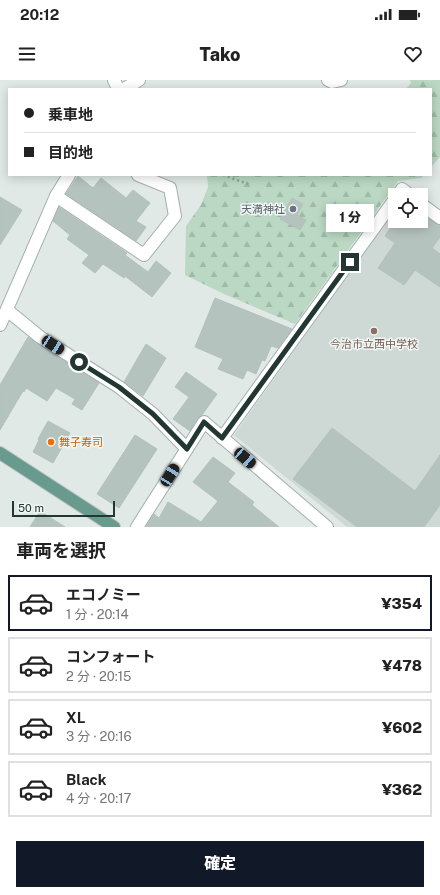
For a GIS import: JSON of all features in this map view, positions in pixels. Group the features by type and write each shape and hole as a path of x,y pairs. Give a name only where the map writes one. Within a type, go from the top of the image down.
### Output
{"main road":[{"path":"0,453 114,527"}],"street":[{"path":"126,88 139,80"},
{"path":"328,80 332,82 341,80"},
{"path":"0,325 56,196 68,176"},
{"path":"56,196 144,255 175,216 170,188 140,176"},
{"path":"222,438 388,209"},
{"path":"428,209 440,218"},
{"path":"7,310 40,337 119,387 153,414 187,449"},
{"path":"137,527 204,422 327,527"}],"path":[{"path":"227,176 251,185"}],"shaded area":[{"name":"今治市立西中学校","path":"428,217 440,226 440,527 347,527 234,435 388,220 388,228 428,228"}],"green space":[{"path":"410,80 440,80 440,157 432,166 432,88 407,88 411,83"},
{"path":"207,176 423,176 421,178 398,181 393,188 388,188 388,195 295,324 224,294 185,275 186,226 201,205 208,187"}],"building":[{"path":"78,176 93,188 101,178 126,198 133,190 150,203 136,221 146,227 136,241 66,194"},
{"path":"0,197 22,210 0,245"},
{"path":"292,198 303,204 297,215 306,220 300,230 280,219"},
{"path":"59,207 127,253 125,255 148,272 156,261 171,273 152,297 125,276 124,278 103,264 95,273 82,263 89,255 67,239 70,235 53,221"},
{"path":"428,219 440,225 440,237 432,248 440,254 440,287 415,270 404,285 378,268 395,243 385,236 390,228 428,228"},
{"path":"215,298 292,329 278,348 271,346 265,361 262,360 256,374 247,370 243,379 218,369 223,359 195,347"},
{"path":"28,337 99,383 82,410 72,404 75,399 56,388 47,401 26,388 0,430 0,385"},
{"path":"146,344 166,358 143,396 124,382"},
{"path":"186,372 217,394 202,415 198,418 190,431 173,419 189,397 175,387"},
{"path":"48,421 70,433 53,463 33,452"},
{"path":"332,428 415,491 440,455 440,505 424,527 357,527 293,479"},
{"path":"135,435 157,449 119,508 97,494"},
{"path":"213,457 235,473 228,482 254,502 252,505 279,527 146,527 154,514 159,518 168,502 201,522 218,501 193,482"},
{"path":"40,511 65,527 30,527"}],"place":[{"name":"天満神社","path":"293,209"},
{"name":"今治市立西中学校","path":"374,331"},
{"name":"舞子寿司","path":"51,442"}],"route":[{"path":"79,362 119,387 153,414 187,449 204,422 222,438 350,262"}]}
